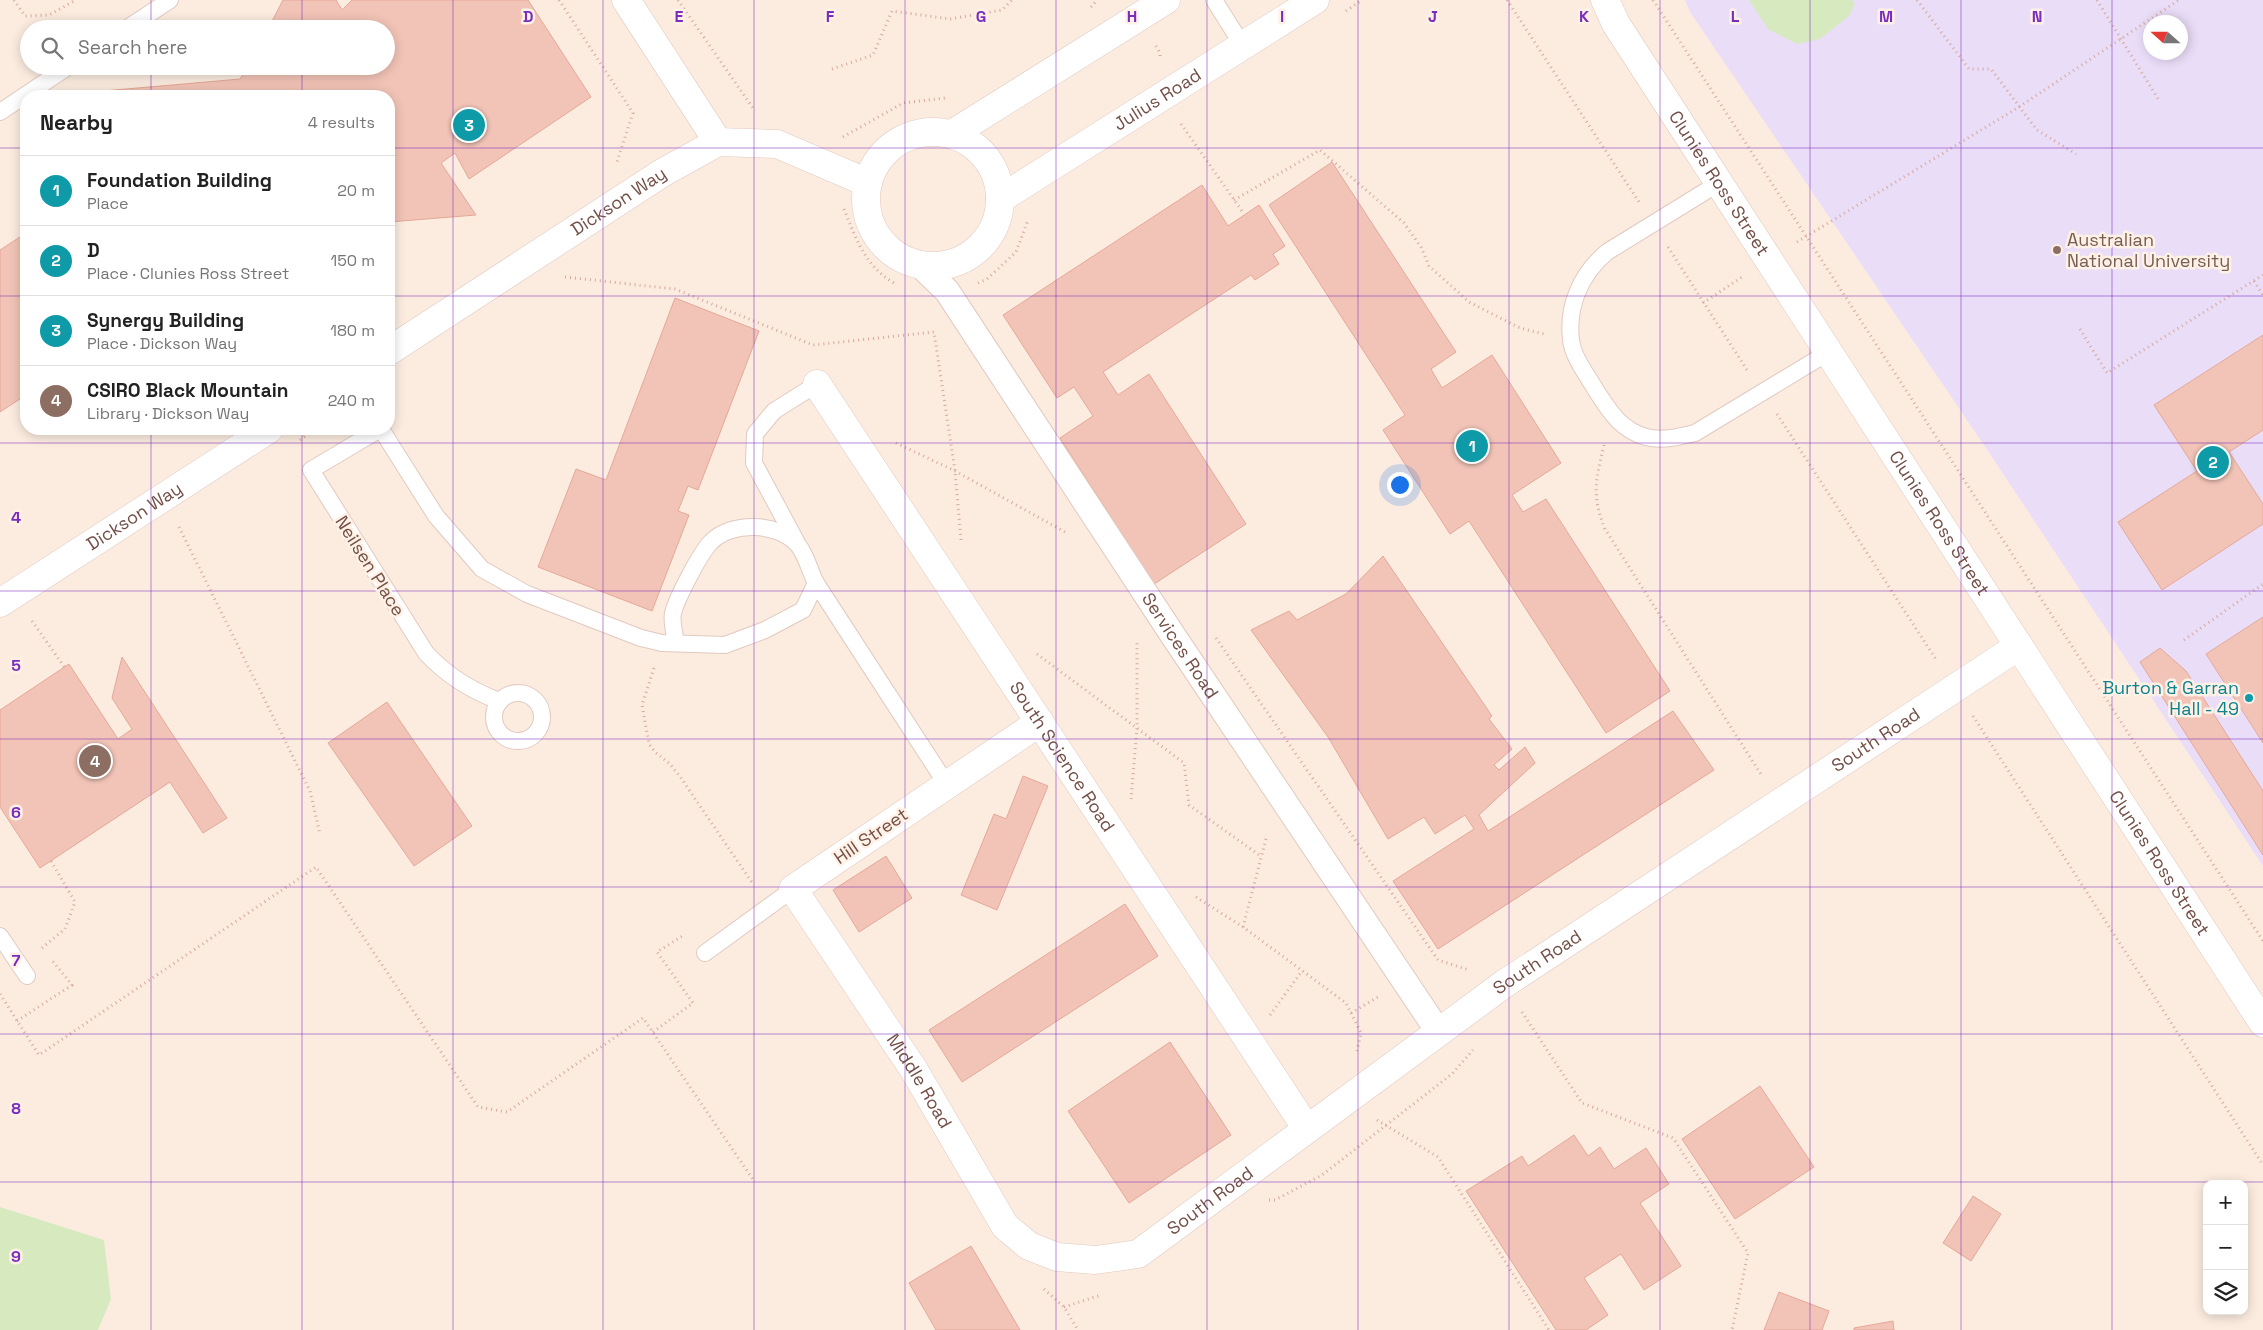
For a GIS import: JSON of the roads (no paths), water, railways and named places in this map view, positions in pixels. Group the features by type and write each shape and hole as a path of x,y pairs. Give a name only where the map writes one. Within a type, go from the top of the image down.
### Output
{"street":[{"path":"626,0 718,142 777,144 868,183"},
{"path":"952,134 1166,0"},
{"name":"Julius Road","path":"1000,199 1315,0"},
{"name":"Clunies Ross Street","path":"1592,0 1616,24"},
{"name":"Clunies Ross Street","path":"1605,0 1616,24 2263,1023"},
{"path":"934,131 952,134 971,143 987,158 997,177 1000,199 998,218 989,236 975,251 959,261 939,266 920,265 900,257 884,243 872,226 867,205 868,183 875,167 885,152 900,141 916,134 934,131"},
{"name":"Dickson Way","path":"395,347 662,173 718,142"},
{"name":"Services Road","path":"920,265 947,291 1438,1031"},
{"name":"South Science Road","path":"817,384 1307,1128"},
{"name":"Dickson Way","path":"0,603 259,435"},
{"name":"South Road","path":"1057,1257 1095,1260 1138,1254 1504,984 2019,646"},
{"name":"Hill Street","path":"793,889 1040,722"},
{"name":"Middle Road","path":"793,889 914,1070 1005,1226 1029,1246 1057,1257"}],"lane":[{"path":"140,20 170,0"},
{"path":"1214,0 1243,46"},
{"path":"33,90 56,75"},
{"path":"0,112 20,99"},
{"path":"1719,183 1607,252 1592,265 1582,281 1574,300 1571,341 1578,359 1611,415 1627,429 1647,438 1671,439 1695,433 1829,352"},
{"path":"817,384 774,411 755,434 754,463 816,583 947,785"},
{"name":"Neilsen Place","path":"371,435 311,470 426,653 441,670 459,683 499,701"},
{"path":"385,435 436,516 482,569 526,594 641,638 669,643 725,645 765,630 803,610 816,583"},
{"path":"669,643 672,615 685,584 711,542 732,530 758,526 777,531 798,545"},
{"name":"Hill Street","path":"705,953 793,889"},
{"path":"0,936 27,976"}],"place":[{"name":"Synergy Building","path":"469,125"},
{"name":"Australian National University","path":"2057,250"},
{"name":"Foundation Building","path":"1472,446"},
{"name":"D","path":"2213,462"},
{"name":"Burton & Garran Hall - 49","path":"2249,698"},
{"name":"CSIRO Black Mountain","path":"95,761"}]}
